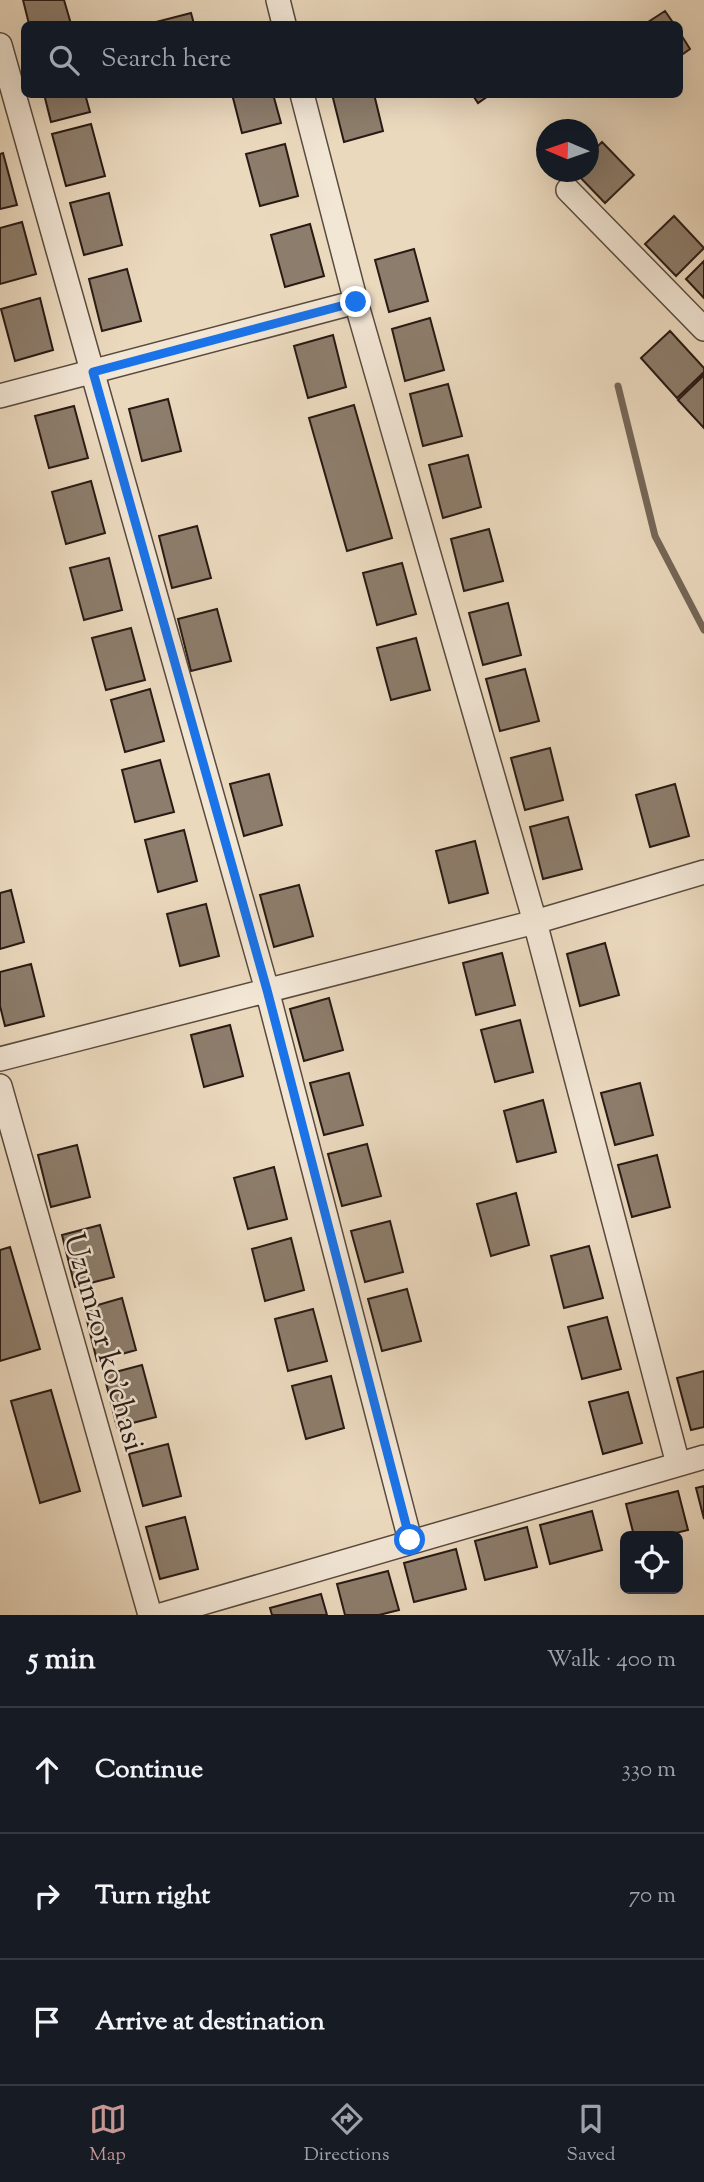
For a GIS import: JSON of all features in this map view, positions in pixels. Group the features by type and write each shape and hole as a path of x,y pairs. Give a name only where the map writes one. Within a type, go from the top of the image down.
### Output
{"street":[{"path":"278,0 283,21"},
{"path":"0,45 267,990 410,1540"},
{"path":"303,98 356,302 535,922 678,1464"},
{"path":"568,190 704,329"},
{"path":"0,396 356,302"},
{"path":"0,1059 535,922 704,872"},
{"name":"Uzumzor ko'chasi","path":"0,1086 150,1615"},
{"path":"161,1615 410,1540 704,1457"}],"building":[{"path":"23,0 64,0 70,21 28,21"},
{"path":"665,11 672,21 650,21"},
{"path":"191,13 193,21 160,21"},
{"path":"683,38 690,49 683,54"},
{"path":"45,98 86,98 90,112 51,122"},
{"path":"233,98 274,98 281,123 242,133"},
{"path":"333,98 375,98 383,131 344,142"},
{"path":"91,124 105,176 66,186 52,134"},
{"path":"602,142 634,175 605,203 585,182 599,182 599,145"},
{"path":"285,144 298,196 260,206 246,154"},
{"path":"3,153 17,205 0,209 0,154"},
{"path":"109,193 122,245 84,255 70,203"},
{"path":"674,216 704,248 676,276 645,244"},
{"path":"22,222 36,274 0,284 0,228"},
{"path":"310,224 324,276 285,287 271,235"},
{"path":"414,249 428,301 389,312 375,260"},
{"path":"704,261 704,298 686,279"},
{"path":"127,269 141,321 102,331 89,279"},
{"path":"40,298 53,350 15,361 1,309"},
{"path":"430,318 444,370 405,381 392,329"},
{"path":"670,331 704,368 704,372 677,398 641,358"},
{"path":"333,335 346,387 308,398 294,346"},
{"path":"704,375 704,428 678,400"},
{"path":"448,384 462,436 423,446 410,394"},
{"path":"168,399 181,451 142,461 129,409"},
{"path":"354,405 392,538 347,551 309,418"},
{"path":"74,406 88,458 49,468 35,416"},
{"path":"468,455 481,507 443,518 429,465"},
{"path":"91,481 105,533 66,544 52,492"},
{"path":"197,526 211,578 172,588 159,536"},
{"path":"489,529 503,581 464,591 451,539"},
{"path":"109,558 122,610 84,620 70,568"},
{"path":"402,563 416,614 377,625 363,573"},
{"path":"508,603 521,655 483,665 469,613"},
{"path":"217,609 231,661 191,671 178,619"},
{"path":"131,628 145,680 106,690 92,638"},
{"path":"416,638 430,690 391,700 377,648"},
{"path":"525,669 539,721 500,731 486,679"},
{"path":"150,689 164,741 125,752 111,700"},
{"path":"550,748 563,800 525,810 511,758"},
{"path":"160,760 174,812 135,822 122,770"},
{"path":"269,774 282,825 244,836 230,784"},
{"path":"675,784 689,836 650,847 636,795"},
{"path":"568,817 582,869 543,879 530,827"},
{"path":"184,830 197,881 158,892 145,840"},
{"path":"475,841 488,893 449,903 436,851"},
{"path":"299,885 313,936 274,947 260,895"},
{"path":"11,890 24,942 0,949 0,893"},
{"path":"206,904 219,956 180,966 167,914"},
{"path":"605,943 619,995 580,1006 567,954"},
{"path":"502,953 515,1005 476,1015 463,963"},
{"path":"31,964 44,1016 5,1026 0,1006 0,972"},
{"path":"329,998 343,1050 304,1061 290,1009"},
{"path":"520,1020 533,1072 495,1082 481,1030"},
{"path":"230,1025 243,1076 204,1087 191,1035"},
{"path":"349,1073 363,1125 324,1135 310,1083"},
{"path":"640,1083 653,1135 615,1145 601,1093"},
{"path":"543,1100 556,1152 517,1162 504,1111"},
{"path":"367,1144 381,1196 342,1206 328,1154"},
{"path":"77,1145 90,1197 51,1207 38,1155"},
{"path":"657,1155 670,1207 632,1217 618,1165"},
{"path":"274,1167 287,1219 248,1229 234,1178"},
{"path":"516,1193 529,1245 491,1256 477,1204"},
{"path":"390,1221 403,1272 365,1282 351,1231"},
{"path":"100,1225 114,1277 75,1287 62,1235"},
{"path":"291,1238 304,1290 265,1301 252,1249"},
{"path":"589,1246 603,1298 564,1308 551,1256"},
{"path":"10,1247 40,1349 0,1361 0,1250"},
{"path":"407,1289 421,1341 382,1351 368,1299"},
{"path":"122,1298 136,1350 97,1361 84,1309"},
{"path":"313,1309 327,1361 288,1371 275,1319"},
{"path":"607,1317 621,1369 582,1379 568,1327"},
{"path":"142,1365 156,1417 117,1427 104,1375"},
{"path":"704,1371 704,1427 691,1430 677,1378"},
{"path":"331,1376 344,1428 306,1439 292,1386"},
{"path":"51,1390 80,1491 40,1503 11,1401"},
{"path":"628,1392 642,1443 603,1454 589,1402"},
{"path":"168,1444 181,1496 143,1506 129,1454"},
{"path":"704,1486 704,1519 696,1488"},
{"path":"678,1491 688,1530 633,1531 626,1504"},
{"path":"592,1511 602,1550 550,1564 540,1525"},
{"path":"185,1517 198,1569 160,1579 146,1527"},
{"path":"527,1527 537,1567 485,1580 475,1541"},
{"path":"456,1549 466,1589 414,1602 404,1563"},
{"path":"388,1571 399,1610 379,1615 345,1615 337,1584"},
{"path":"321,1594 327,1615 272,1615 270,1608"}],"waterway":[{"path":"618,386 655,536 704,630"}],"route":[{"path":"356,302 93,372 267,990 410,1540"}]}
